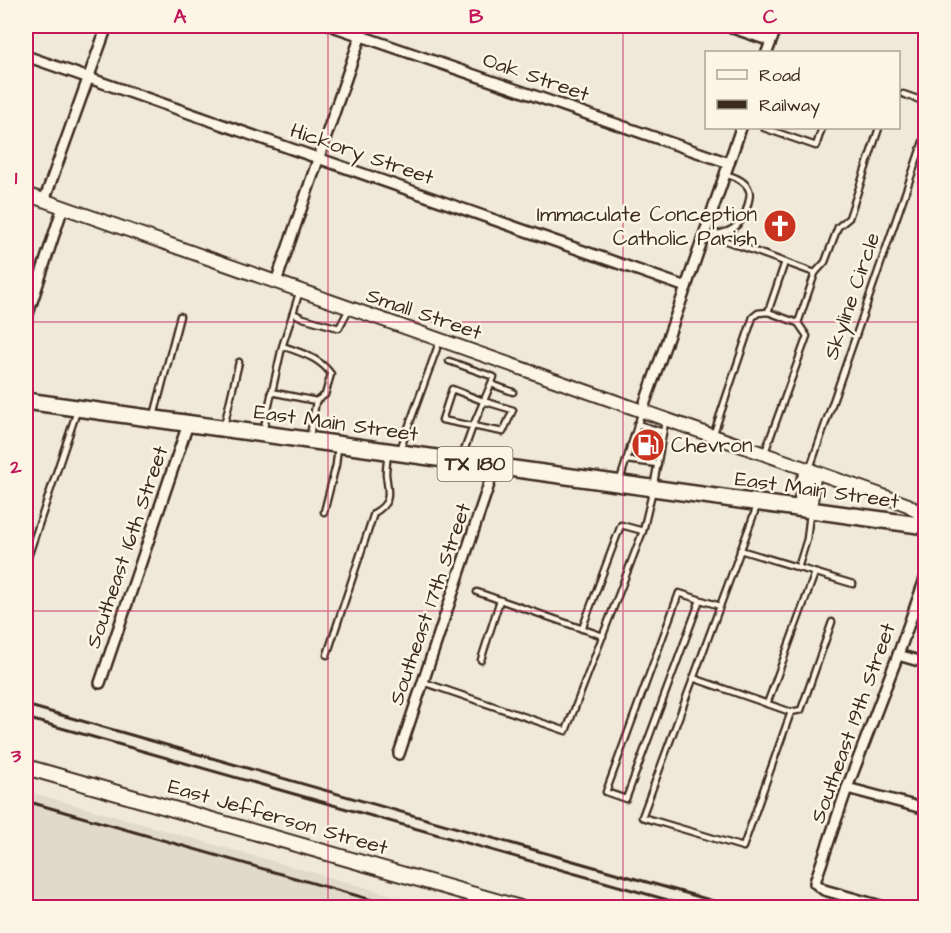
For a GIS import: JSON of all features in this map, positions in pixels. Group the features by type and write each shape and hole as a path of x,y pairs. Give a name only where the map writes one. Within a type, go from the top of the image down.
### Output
{"main road":[{"name":"East Main Street","path":"26,401 926,526"},
{"name":"East Jefferson Street","path":"26,767 520,908"}],"street":[{"path":"44,201 107,26"},
{"name":"Oak Street","path":"332,26 363,30 729,163"},
{"path":"727,26 771,41"},
{"path":"767,51 777,26"},
{"path":"276,282 363,30"},
{"name":"Hickory Street","path":"26,56 686,287"},
{"path":"642,411 686,287 710,232 725,174 741,129"},
{"name":"Small Street","path":"26,194 642,411 664,426 713,436 908,505 926,518"},
{"path":"26,320 63,207"},
{"name":"Southeast 16th Street","path":"100,683 188,423"},
{"name":"Southeast 17th Street","path":"399,754 495,466"},
{"path":"805,510 814,477 809,470"},
{"name":"Southeast 19th Street","path":"888,908 824,890 815,882 847,788 926,576"},
{"path":"898,655 926,663"},
{"path":"847,788 926,809"}],"lane":[{"path":"903,94 926,102"},
{"path":"767,129 816,146 822,129"},
{"path":"798,323 815,273 825,262 838,227 849,218 879,129"},
{"name":"Skyline Circle","path":"809,470 926,133"},
{"path":"710,232 726,233 738,225 743,218 750,197 745,183 725,174"},
{"path":"710,232 815,273"},
{"path":"768,312 785,262"},
{"path":"263,434 271,392 300,291"},
{"path":"293,313 339,328 349,308"},
{"path":"713,436 753,317 758,313 768,312 798,323 807,336 764,454"},
{"path":"153,419 180,316"},
{"path":"327,655 374,513 384,507 388,497 386,471 440,340"},
{"path":"271,392 316,401 325,395 331,374 326,366 314,357 283,346"},
{"path":"449,361 494,377 472,426 460,462"},
{"path":"223,428 239,362"},
{"path":"491,384 513,392"},
{"path":"452,389 513,410 503,432 472,426 442,420 452,389"},
{"path":"309,441 316,401"},
{"path":"28,557 78,408"},
{"path":"618,484 642,411"},
{"path":"423,682 566,731 643,531 653,489 658,464 657,453 664,426 638,424"},
{"path":"634,435 643,438"},
{"path":"655,441 661,443"},
{"path":"324,512 336,465 338,445"},
{"path":"630,446 639,449"},
{"path":"626,460 658,464"},
{"path":"758,503 642,817 743,847 791,712"},
{"path":"798,568 807,539 805,510"},
{"path":"582,629 621,525 643,531"},
{"path":"740,550 854,585"},
{"path":"767,704 815,573"},
{"path":"477,592 603,636"},
{"path":"700,600 626,799 606,792 679,593 720,606"},
{"path":"481,660 500,600"},
{"path":"693,678 791,712 801,710 832,622"}],"shaded area":[{"path":"26,791 434,907 26,907"}],"railway":[{"path":"26,705 738,908"},
{"path":"26,718 696,908"},
{"path":"26,801 400,908"}],"place":[{"name":"Immaculate Conception Catholic Parish","path":"780,226"},
{"name":"Chevron","path":"648,445"}]}
